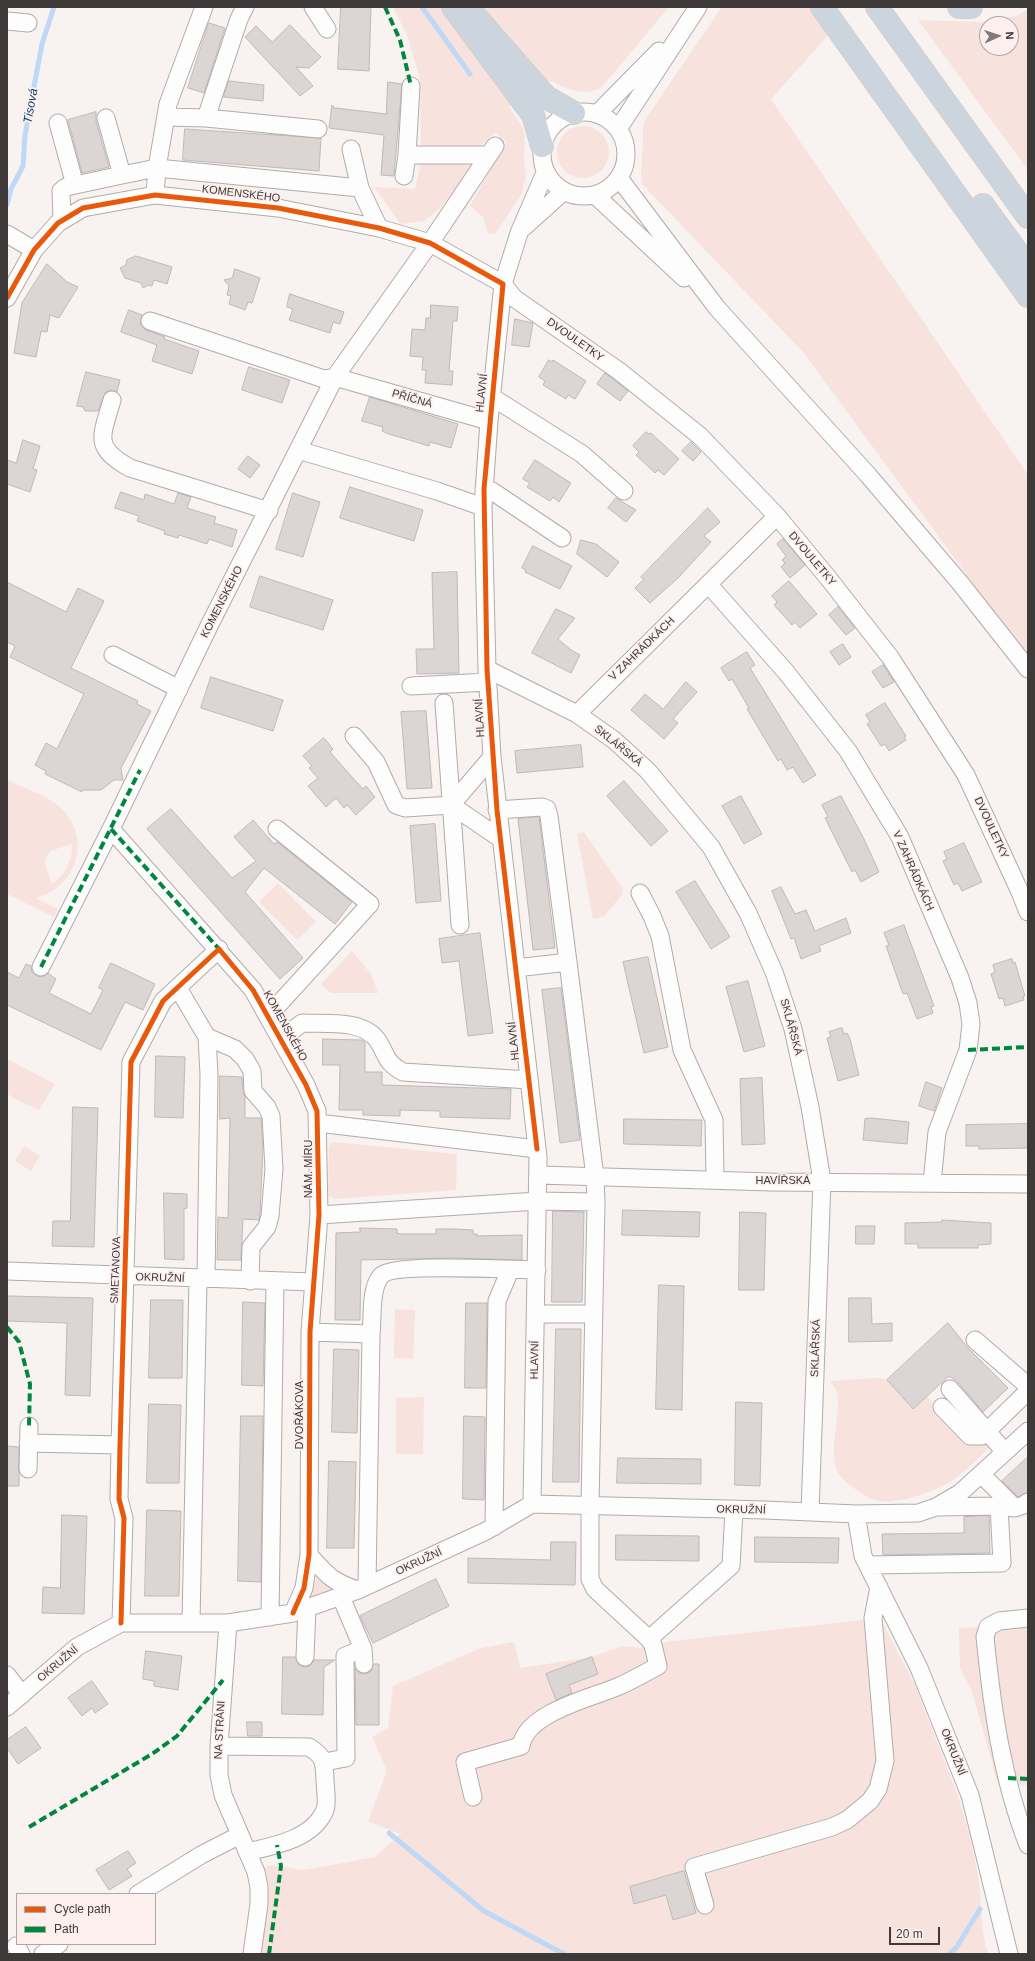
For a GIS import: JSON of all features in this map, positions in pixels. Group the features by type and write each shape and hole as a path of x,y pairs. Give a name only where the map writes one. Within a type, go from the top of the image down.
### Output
{"highway":[{"path":"453,7 533,115 542,146"},
{"path":"467,7 546,97 574,113"},
{"path":"822,7 1028,296"},
{"path":"839,7 1028,267"},
{"path":"876,7 1028,217"},
{"path":"959,7 971,7"}],"street":[{"path":"155,195 157,168 168,104 204,7"},
{"path":"206,118 239,19 245,7"},
{"path":"313,7 327,29"},
{"path":"618,129 684,26 698,7"},
{"path":"7,21 28,23"},
{"path":"597,114 684,26"},
{"path":"404,176 408,155 411,86"},
{"path":"586,112 597,114 609,120 618,129 623,138 626,159 619,178 609,189 595,195 579,196 564,192 553,184 545,172 542,160 542,146 546,135 553,125 563,117 574,113 586,112"},
{"path":"166,117 206,118 318,129"},
{"path":"106,118 122,175"},
{"path":"58,123 75,185"},
{"path":"351,149 360,188 379,228"},
{"path":"408,155 492,150 430,243"},
{"path":"62,220 61,191 66,187 157,168 360,188"},
{"path":"503,284 519,233 545,172"},
{"path":"619,178 717,308"},
{"path":"519,233 564,192"},
{"name":"KOMENSKÉHO","path":"7,298 34,250 62,220 83,208 155,195 278,208 379,228 430,243 503,284"},
{"path":"595,195 717,308 868,475 961,584 1028,669"},
{"path":"7,234 34,250"},
{"name":"KOMENSKÉHO","path":"40,967 111,829 180,689 210,624 269,511 335,377 430,243"},
{"name":"HLAVNÍ","path":"503,284 489,421 483,507 492,757 537,1149 538,1201 532,1504"},
{"name":"DVOULETKY","path":"503,284 514,298 619,370 700,436 777,516 830,579 890,657 966,775 1028,912"},
{"path":"150,321 324,379 335,377"},
{"name":"PŘÍČNÁ","path":"335,377 489,421"},
{"path":"492,397 582,454 624,491"},
{"path":"112,400 104,431 103,442 106,452 117,461 130,468 269,511"},
{"path":"298,450 483,507"},
{"path":"484,489 492,491 562,538"},
{"name":"V ZAHRÁDKÁCH","path":"577,714 777,516"},
{"name":"V ZAHRÁDKÁCH","path":"709,585 786,672 848,751 900,837 960,978 968,1003 971,1024 968,1050 938,1132 932,1183"},
{"path":"113,655 180,689"},
{"path":"411,686 488,675"},
{"name":"SKLÁŘSKÁ","path":"488,675 577,714 614,740 648,771 711,847 738,893 774,972 793,1029 810,1107 822,1181 810,1512"},
{"path":"444,703 460,926"},
{"path":"354,736 376,762 396,804 405,808 451,805 501,839"},
{"path":"451,805 492,757"},
{"path":"473,1797 465,1762 521,1746 528,1730 552,1712 619,1686 658,1666 653,1645 649,1639 595,1589 590,1579 596,1202 595,1177 549,816 547,809 542,807 497,810"},
{"name":"KOMENSKÉHO","path":"111,829 254,990 306,1085 317,1111 318,1122"},
{"path":"268,1016 370,904 277,830"},
{"path":"640,893 660,936 682,1050 714,1120 715,1180"},
{"name":"SMETANOVA","path":"121,1623 124,1518 119,1499 131,1062 163,1001 218,949"},
{"path":"516,968 568,962"},
{"path":"178,988 207,1037 209,1081 191,1623"},
{"path":"281,1039 302,1023 351,1025 368,1031 375,1037 386,1058 394,1067 403,1072 529,1080"},
{"path":"207,1037 235,1049 245,1059 252,1071 253,1091 267,1107 272,1116 274,1169 270,1216 267,1227 251,1247 250,1281"},
{"path":"318,1122 537,1149"},
{"name":"NÁM. MÍRU","path":"318,1122 319,1215"},
{"name":"HAVÍŘSKÁ","path":"538,1175 715,1180 1028,1184"},
{"path":"319,1215 538,1201 596,1202"},
{"name":"DVOŘÁKOVA","path":"300,1611 309,1555 310,1332 319,1215"},
{"path":"309,1555 329,1578 343,1586 363,1588 371,1334 374,1295 376,1283 380,1275 388,1272 418,1267 537,1270"},
{"path":"494,1527 498,1301 510,1270"},
{"name":"OKRUŽNÍ","path":"7,1271 275,1282 313,1282"},
{"path":"270,1617 275,1282"},
{"path":"536,1314 594,1314"},
{"path":"310,1332 371,1334"},
{"path":"976,1340 1028,1386"},
{"path":"950,1389 1005,1452"},
{"path":"942,1407 970,1436 982,1436 1028,1391"},
{"path":"28,1469 28,1443 30,1426"},
{"name":"OKRUŽNÍ","path":"7,1707 77,1648 121,1623 228,1623 300,1611 363,1588 494,1527 532,1504 856,1514 918,1513 936,1507 960,1493 1028,1431"},
{"path":"28,1443 120,1445"},
{"path":"981,1474 1014,1505"},
{"path":"936,1507 1014,1505"},
{"path":"868,1565 1002,1563 1014,1505"},
{"path":"649,1639 731,1566 734,1510"},
{"name":"OKRUŽNÍ","path":"856,1514 863,1556 919,1668 970,1795 1009,1954"},
{"path":"706,1905 694,1867 832,1827 847,1820 858,1812 870,1801 878,1789 885,1761 873,1618 879,1587"},
{"path":"324,1762 346,1758 345,1656 364,1657 341,1597"},
{"path":"300,1611 305,1657"},
{"path":"1028,1618 999,1621 988,1627 985,1637 991,1703 1008,1778 1028,1845"},
{"name":"NA STRÁNI","path":"228,1623 219,1746 219,1775 223,1795 256,1872 259,1888 259,1904 252,1954"},
{"path":"7,1675 22,1694"},
{"path":"219,1746 309,1747 319,1753 324,1762 326,1809 316,1822 304,1833 293,1840 247,1852"},
{"path":"140,1893 201,1855 240,1835"},
{"path":"43,1954 57,1945"}],"shaded area":[{"path":"393,7 444,7 515,103 509,107 522,126 525,136 524,158 526,175 522,193 496,233 488,234 483,217 470,206 506,141 495,133 478,148 421,150 420,79 408,37"},
{"path":"482,7 669,7 601,88 589,92 578,92 545,80 536,74 519,56"},
{"path":"722,7 814,7 832,31 771,99 1028,475 1028,658 803,352 642,184 643,127 647,117"},
{"path":"1028,9 1028,170 918,20 979,22 979,56 1019,56 1019,16 1016,16"},
{"path":"583,126 593,128 601,134 607,142 609,152 607,162 601,170 593,176 583,178 573,176 565,170 559,162 557,152 559,142 565,134 573,128"},
{"path":"422,160 463,160 473,164 472,172 437,211 424,221 401,224 374,187 415,189"},
{"path":"7,780 42,796 61,808 71,820 76,833 78,847 75,861 70,873 61,884 49,893 35,898 58,909 54,917 7,894","holes":["72,844 72,850 67,867 57,881 52,884 44,862 50,851"]},
{"path":"584,832 623,889 622,895 604,916 593,919 577,834"},
{"path":"278,883 316,922 297,940 259,902"},
{"path":"352,951 371,974 378,993 331,993 321,984"},
{"path":"7,1059 55,1084 39,1110 9,1096 7,1088"},
{"path":"333,1142 457,1154 456,1190 335,1199 328,1196 329,1146"},
{"path":"24,1146 40,1156 31,1171 15,1161"},
{"path":"395,1309 415,1310 413,1359 394,1358"},
{"path":"876,1378 887,1380 912,1409 927,1396 942,1415 955,1404 993,1444 957,1477 929,1492 893,1501 874,1500 866,1496 844,1480 836,1468 834,1446 838,1399 837,1391 830,1381"},
{"path":"424,1397 423,1454 396,1454 396,1398"},
{"path":"317,1578 338,1592 306,1603"},
{"path":"1028,1612 1028,1785 998,1784 972,1691 960,1668 959,1628 986,1627"},
{"path":"880,1618 915,1685 958,1796 971,1839 979,1882 983,1933 988,1954 260,1954 268,1895 263,1870 269,1865 304,1870 375,1857 400,1834 368,1821 387,1771 372,1737 388,1728 393,1686 481,1648 514,1642 520,1668 592,1657 622,1646 640,1648 673,1641"}],"building":[{"path":"341,7 371,7 369,71 338,69"},
{"path":"209,23 225,28 204,93 188,88"},
{"path":"290,25 321,57 309,68 296,67 313,86 300,96 245,37 256,26 272,42"},
{"path":"229,81 264,85 263,101 224,97"},
{"path":"388,82 402,84 394,176 381,175 384,135 329,128 332,105 336,109 386,114"},
{"path":"96,112 96,121 109,167 82,173 68,120"},
{"path":"185,129 321,138 319,171 183,160"},
{"path":"136,256 172,267 167,284 154,280 152,286 148,285 143,288 141,283 125,278 120,268 126,265 127,260"},
{"path":"47,264 67,282 78,287 59,318 50,315 47,332 41,331 36,357 14,353 22,303"},
{"path":"235,269 260,278 252,303 248,302 245,310 229,304 231,296 227,295 229,286 224,280 232,278"},
{"path":"290,294 344,312 340,324 333,322 330,333 289,320 293,309 287,307"},
{"path":"431,305 458,307 457,321 453,321 449,371 453,371 452,385 425,383 426,370 422,370 423,357 410,356 412,329 425,330 426,318 430,318"},
{"path":"129,310 142,315 140,325 146,330 165,337 164,339 199,351 192,374 152,361 157,345 121,332"},
{"path":"515,319 533,323 529,347 512,345"},
{"path":"549,360 552,362 553,360 586,381 575,399 568,395 566,399 543,385 545,381 539,377"},
{"path":"249,367 290,380 282,403 242,390"},
{"path":"86,372 120,380 117,392 110,390 105,393 98,411 85,411 83,407 77,406"},
{"path":"605,373 628,391 620,401 597,384"},
{"path":"370,397 458,424 451,448 430,442 429,446 389,434 382,431 383,427 362,421"},
{"path":"646,432 649,434 651,433 679,459 664,475 658,470 655,473 636,455 639,452 633,446"},
{"path":"23,440 40,446 33,469 37,470 30,492 7,484 7,460 16,463"},
{"path":"691,442 701,452 693,461 682,451"},
{"path":"248,456 260,465 250,478 238,469"},
{"path":"535,460 571,483 559,502 553,497 550,501 527,487 530,483 523,479"},
{"path":"350,487 423,510 414,541 340,518"},
{"path":"121,492 144,500 145,494 174,504 178,493 191,497 187,508 216,517 214,523 237,530 232,547 209,539 207,544 179,535 178,538 164,534 165,531 137,521 139,516 115,508"},
{"path":"293,493 320,502 303,557 276,549"},
{"path":"616,498 636,510 626,522 608,508"},
{"path":"708,508 720,522 704,536 711,542 678,578 650,603 635,588 644,579 641,577"},
{"path":"783,539 805,565 790,578 781,567 785,563 782,560 786,556 777,544"},
{"path":"581,540 596,544 619,562 607,577 577,554"},
{"path":"533,546 572,566 560,589 525,572 526,570 522,568"},
{"path":"457,572 459,673 417,674 416,649 434,649 432,573"},
{"path":"260,576 333,600 323,630 250,607"},
{"path":"789,581 817,614 800,628 795,622 792,625 774,605 777,602 772,596"},
{"path":"7,582 66,612 78,588 104,601 71,668 138,701 137,704 151,711 121,768 123,780 114,780 101,790 83,790 82,792 45,774 46,771 35,765 46,743 57,749 84,694 10,657 15,646 7,642"},
{"path":"838,607 855,628 846,635 829,615"},
{"path":"556,609 575,618 558,639 571,650 580,655 571,673 532,653"},
{"path":"843,644 851,657 839,665 830,652"},
{"path":"747,652 755,665 750,668 816,775 803,783 793,767 787,770 781,759 778,761 747,709 749,708 732,679 729,681 721,668"},
{"path":"883,665 894,682 883,688 872,672"},
{"path":"211,677 283,700 273,731 201,708"},
{"path":"686,682 697,692 673,719 678,723 664,739 631,710 645,694 663,709"},
{"path":"885,703 906,736 904,737 906,740 889,751 885,744 881,746 867,724 870,722 866,715"},
{"path":"426,711 432,788 407,789 401,712"},
{"path":"324,738 333,749 330,752 363,789 366,786 375,797 356,815 347,805 344,808 336,798 326,807 308,786 318,778 309,768 312,766 303,756"},
{"path":"581,745 583,767 517,773 515,751"},
{"path":"624,781 668,831 651,846 607,796"},
{"path":"741,796 762,834 744,844 722,806"},
{"path":"841,796 864,839 879,872 861,882 855,870 852,872 825,818 828,817 822,805"},
{"path":"171,809 232,878 256,861 234,837 253,820 274,844 277,842 352,902 335,924 264,868 245,892 303,958 280,979 147,829"},
{"path":"539,817 555,948 533,950 518,819"},
{"path":"435,824 441,901 416,903 410,826"},
{"path":"964,843 982,882 962,891 958,883 954,885 943,861 947,859 944,852"},
{"path":"695,881 730,937 711,949 676,892"},
{"path":"781,887 795,914 806,910 815,931 846,918 851,933 819,946 821,951 801,959 794,938 791,939 772,891"},
{"path":"904,925 934,1006 931,1007 933,1013 917,1019 907,993 903,994 886,946 889,945 884,933"},
{"path":"480,933 493,1033 468,1036 459,961 442,963 439,939"},
{"path":"648,957 668,1047 644,1053 623,962"},
{"path":"1012,959 1013,963 1015,962 1025,996 1023,996 1024,1000 1005,1006 1003,998 999,999 991,974 995,972 993,965"},
{"path":"111,963 155,984 143,1010 125,1002 101,1050 7,1005 7,972 19,978 26,964 31,966 32,972 37,976 42,977 48,973 56,979 49,993 91,1014 103,990 99,988"},
{"path":"748,981 765,1046 744,1052 726,987"},
{"path":"561,988 580,1140 560,1143 542,990"},
{"path":"842,1028 844,1034 847,1033 850,1039 859,1075 838,1081 827,1038 831,1037 829,1032"},
{"path":"323,1039 362,1040 365,1042 365,1072 382,1072 382,1085 511,1089 510,1119 440,1117 440,1111 400,1110 400,1116 363,1115 363,1110 339,1110 340,1065 323,1065"},
{"path":"156,1056 185,1057 183,1118 155,1117"},
{"path":"220,1076 242,1077 243,1092 245,1097 245,1118 261,1118 263,1147 260,1214 259,1220 243,1219 241,1260 217,1260 218,1217 228,1218 230,1118 220,1119"},
{"path":"762,1078 765,1144 742,1145 740,1079"},
{"path":"926,1082 942,1088 934,1111 919,1106"},
{"path":"73,1107 98,1108 94,1247 52,1246 53,1221 70,1221"},
{"path":"871,1118 909,1122 907,1144 863,1140 865,1119"},
{"path":"624,1119 702,1120 701,1146 624,1144"},
{"path":"1028,1124 1028,1148 979,1149 979,1146 966,1146 966,1125"},
{"path":"164,1193 187,1194 187,1208 184,1209 184,1260 165,1259"},
{"path":"623,1210 700,1212 699,1237 622,1235"},
{"path":"553,1211 584,1212 582,1302 552,1302"},
{"path":"740,1212 766,1213 764,1290 739,1290"},
{"path":"942,1220 991,1223 991,1244 978,1245 978,1248 918,1248 918,1244 905,1244 905,1223 942,1222"},
{"path":"856,1226 875,1226 874,1244 856,1244"},
{"path":"360,1228 397,1229 397,1233 402,1234 436,1234 436,1229 455,1229 473,1230 473,1234 477,1234 477,1236 522,1235 522,1260 453,1258 361,1260 360,1320 335,1320 336,1233 360,1232"},
{"path":"659,1285 684,1286 682,1410 656,1409"},
{"path":"8,1296 93,1298 90,1396 65,1395 67,1323 7,1321"},
{"path":"849,1298 871,1298 872,1324 892,1323 892,1341 849,1342"},
{"path":"151,1300 183,1300 182,1378 149,1378"},
{"path":"243,1302 265,1303 263,1386 242,1385"},
{"path":"466,1303 487,1303 486,1388 465,1388"},
{"path":"948,1323 968,1348 1008,1388 983,1412 958,1382 949,1376 913,1409 887,1380"},
{"path":"556,1329 581,1329 579,1482 553,1482"},
{"path":"334,1349 359,1350 357,1433 332,1432"},
{"path":"736,1402 762,1403 760,1486 735,1485"},
{"path":"149,1404 181,1405 179,1483 147,1483"},
{"path":"241,1416 263,1416 261,1582 238,1581"},
{"path":"464,1416 485,1417 484,1500 463,1499"},
{"path":"7,1446 19,1447 19,1486 7,1486"},
{"path":"1028,1457 1028,1492 1018,1497 1002,1481"},
{"path":"618,1458 701,1459 701,1484 617,1483"},
{"path":"329,1461 356,1462 354,1548 327,1548"},
{"path":"147,1510 181,1511 179,1596 145,1596"},
{"path":"62,1515 87,1516 84,1614 42,1613 43,1587 60,1588"},
{"path":"989,1516 990,1553 883,1555 882,1534 964,1533 964,1517"},
{"path":"616,1535 699,1536 699,1561 616,1560"},
{"path":"755,1537 839,1538 838,1563 755,1562"},
{"path":"551,1542 576,1542 575,1585 468,1583 468,1558 550,1560"},
{"path":"436,1579 449,1606 373,1643 360,1616"},
{"path":"146,1651 182,1656 178,1690 154,1686 154,1681 143,1679"},
{"path":"283,1657 295,1657 299,1665 304,1667 310,1666 314,1660 335,1660 324,1667 323,1715 282,1714"},
{"path":"592,1657 598,1674 569,1685 572,1693 556,1700 546,1674"},
{"path":"374,1664 379,1664 379,1725 356,1725 355,1668 359,1673 365,1674 370,1672"},
{"path":"92,1681 108,1704 95,1713 92,1708 82,1716 68,1698"},
{"path":"247,1722 262,1722 262,1736 248,1736"},
{"path":"26,1727 41,1748 18,1764 7,1748 7,1740"},
{"path":"128,1851 136,1863 127,1869 132,1876 109,1890 96,1870"},
{"path":"684,1871 696,1913 673,1920 666,1895 634,1904 630,1887"}],"waterway":[{"name":"Tisová","path":"7,205 11,189 23,166 25,135 42,44 54,7"},
{"path":"422,7 470,74"},
{"path":"389,1833 484,1911 564,1954"},
{"path":"949,1954 956,1948 980,1909"}],"marked path":[{"path":"385,7 400,40 411,86"},
{"path":"41,967 140,770"},
{"path":"111,829 219,949"},
{"path":"968,1050 1028,1047"},
{"path":"7,1327 19,1342 30,1384 29,1426"},
{"path":"29,1827 152,1754 177,1736 223,1680"},
{"path":"1008,1778 1028,1779"},
{"path":"269,1954 281,1866 277,1845"}],"cycle path":[{"path":"7,298 34,250 58,223 83,208 155,195 278,208 379,228 430,243 503,284 484,489 487,669 497,810 537,1149"},
{"path":"121,1623 124,1518 119,1499 131,1062 163,1001 219,949 253,990 306,1085 317,1111 319,1215 310,1332 309,1555 304,1588 293,1613"}]}
